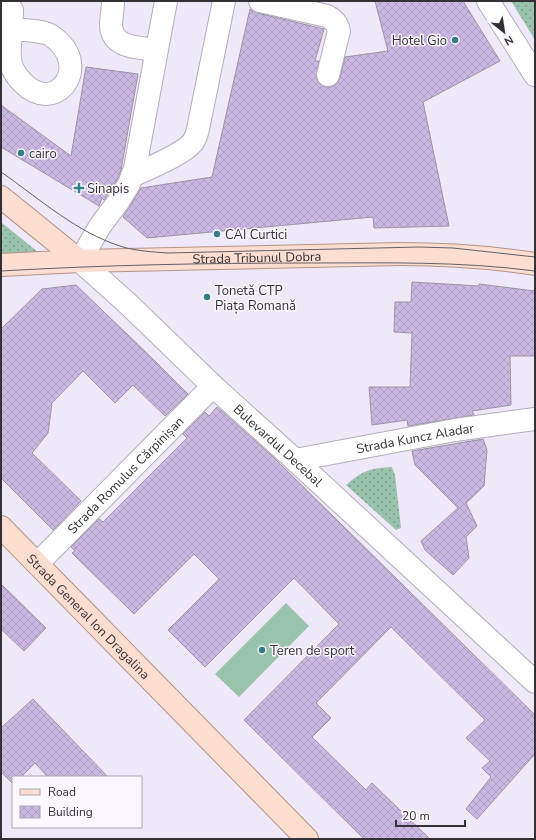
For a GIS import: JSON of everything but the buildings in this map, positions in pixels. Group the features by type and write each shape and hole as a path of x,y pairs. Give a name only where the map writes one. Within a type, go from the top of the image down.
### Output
{"main road":[{"path":"1,198 80,261"},
{"name":"Strada Tribunul Dobra","path":"80,261 439,254 482,257 535,264"},
{"path":"1,265 80,261"},
{"name":"Strada General Ion Dragalina","path":"4,535 38,563 176,706 308,839"}],"street":[{"path":"113,1 111,27 113,35 117,41 125,45 156,50"},
{"path":"80,261 100,226 129,184 135,168 166,1"},
{"path":"132,176 178,153 193,142 198,128 224,1"},
{"path":"260,1 327,16 333,19 338,25 340,31 328,75"},
{"path":"488,1 535,75"},
{"name":"Bulevardul Decebal","path":"80,261 125,301 213,386 535,682"},
{"name":"Strada Romulus Cărpinișan","path":"38,563 213,386"},
{"name":"Strada Kuncz Aladar","path":"295,460 455,430 535,418"}],"green space":[{"path":"511,1 535,1 535,40"},
{"path":"1,222 44,257 1,259"},
{"path":"392,467 395,475 401,528 396,530 346,485 357,476 372,469"},
{"name":"Teren de sport","path":"286,603 309,626 239,697 215,674"}],"tram line":[{"path":"1,172 74,224 106,241 123,247 139,250 168,253 419,247 453,248 535,257"},
{"path":"1,271 78,267 232,263 422,263 535,271"}],"place":[{"name":"Hotel Gio","path":"455,40"},
{"name":"cairo","path":"21,153"},
{"name":"Sinapis","path":"79,188"},
{"name":"CAI Curtici","path":"217,234"},
{"name":"Tonetă CTP Piața Romană","path":"207,297"},
{"name":"Teren de sport","path":"262,650"}]}
